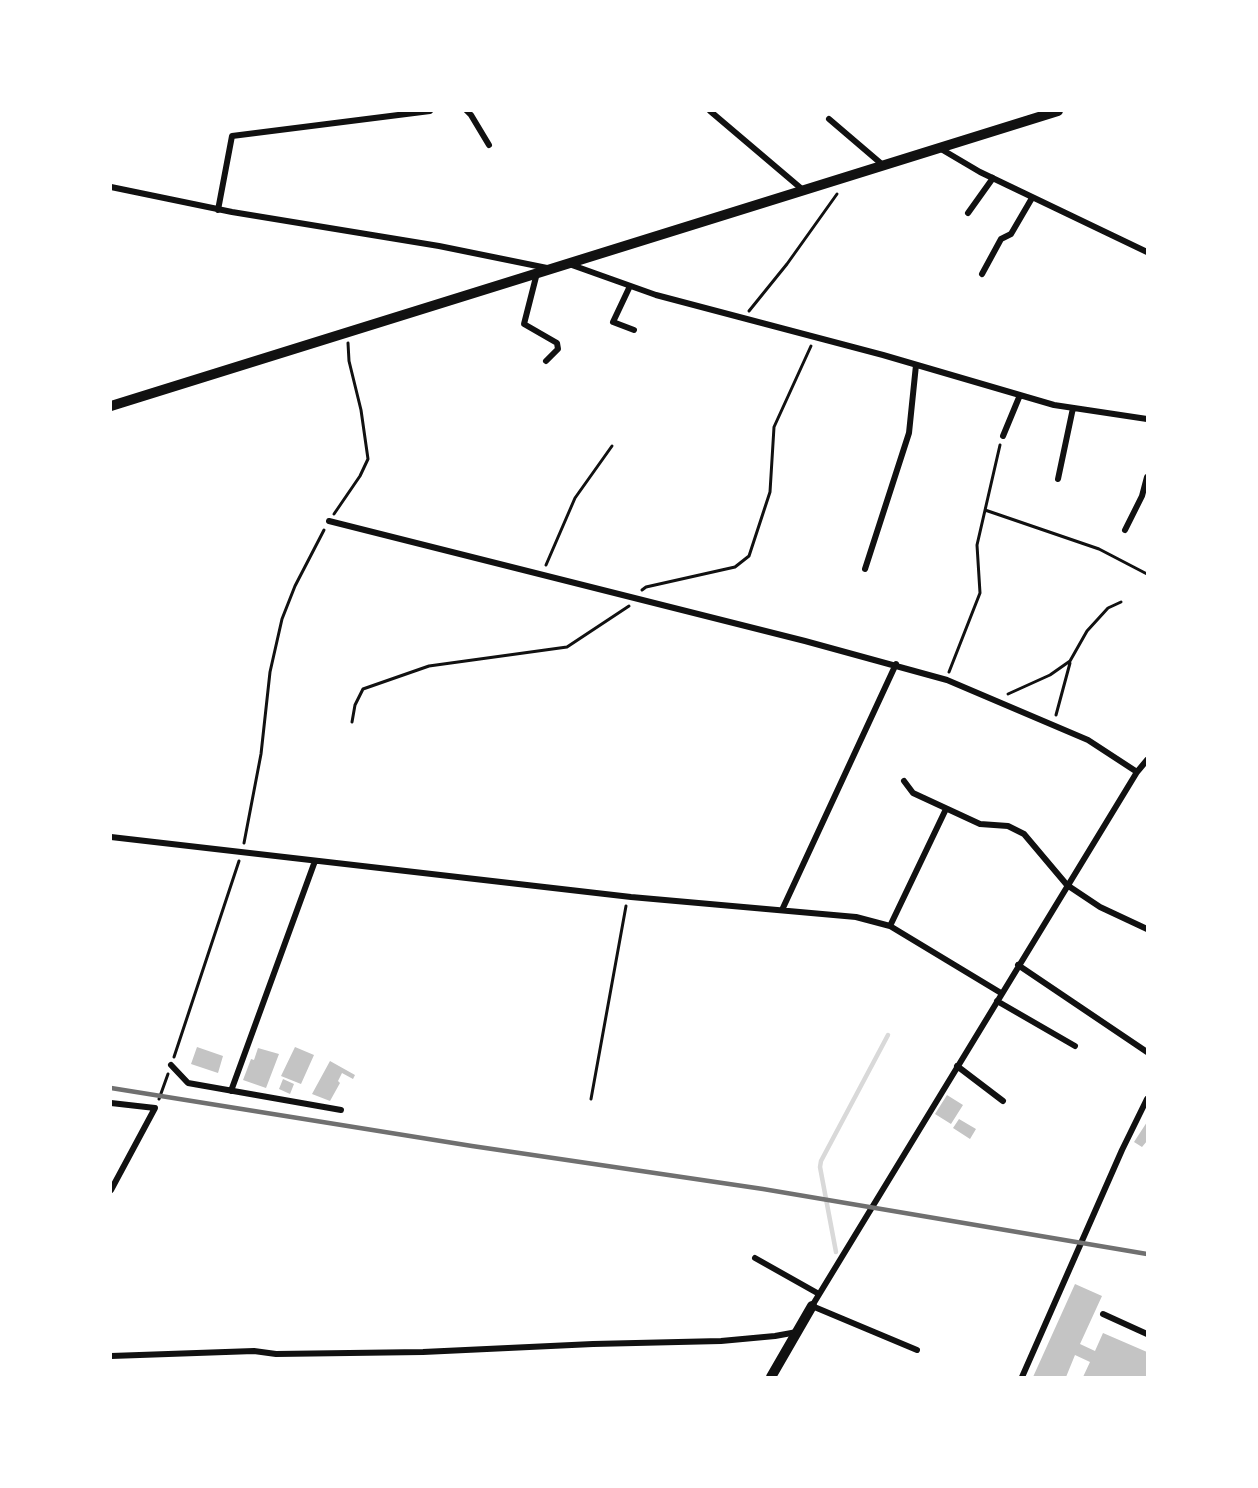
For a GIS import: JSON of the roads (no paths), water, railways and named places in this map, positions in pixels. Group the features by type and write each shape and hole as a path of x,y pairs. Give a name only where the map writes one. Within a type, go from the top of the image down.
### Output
{"street":[{"path":"218,210 232,136 429,111"},
{"path":"467,111 489,145"},
{"path":"710,111 804,191"},
{"path":"111,406 1058,111"},
{"path":"829,118 885,166"},
{"path":"941,149 1032,198 1147,252"},
{"path":"968,213 993,178"},
{"path":"111,187 218,210 439,246 551,268"},
{"path":"982,274 1001,239 1011,234 1032,198"},
{"path":"568,264 630,286 743,319 916,364 1020,395 1072,408 1147,419"},
{"path":"537,273 524,324 557,343 558,349 546,361"},
{"path":"630,286 613,322 634,330"},
{"path":"865,569 909,433 916,364"},
{"path":"1003,436 1020,395"},
{"path":"1058,479 1072,408"},
{"path":"1125,530 1142,496 1147,477"},
{"path":"329,521 896,664 947,680 1053,724 1088,740 1137,772"},
{"path":"782,910 896,664"},
{"path":"771,1377 1018,965 1137,772 1147,760"},
{"path":"904,781 913,793 946,809 980,824 1008,826 1024,834 1067,885 1100,908 1147,929"},
{"path":"891,926 946,809"},
{"path":"111,837 628,897 856,916 891,926 1001,993"},
{"path":"231,1091 315,861"},
{"path":"1018,965 1147,1052"},
{"path":"997,1000 1075,1046"},
{"path":"171,1065 188,1083 341,1110"},
{"path":"957,1066 1003,1101"},
{"path":"1022,1377 1122,1150 1147,1099"},
{"path":"111,1103 155,1108 111,1190"},
{"path":"755,1258 819,1294"},
{"path":"812,1306 917,1350"},
{"path":"1102,1314 1147,1334"},
{"path":"111,1356 118,1358 255,1351 276,1354 423,1352 721,1341 797,1332"}],"waterway":[{"path":"836,1252 820,1167 821,1161 888,1035"}],"railway":[{"path":"111,1088 472,1146 763,1189 1147,1254"}]}
